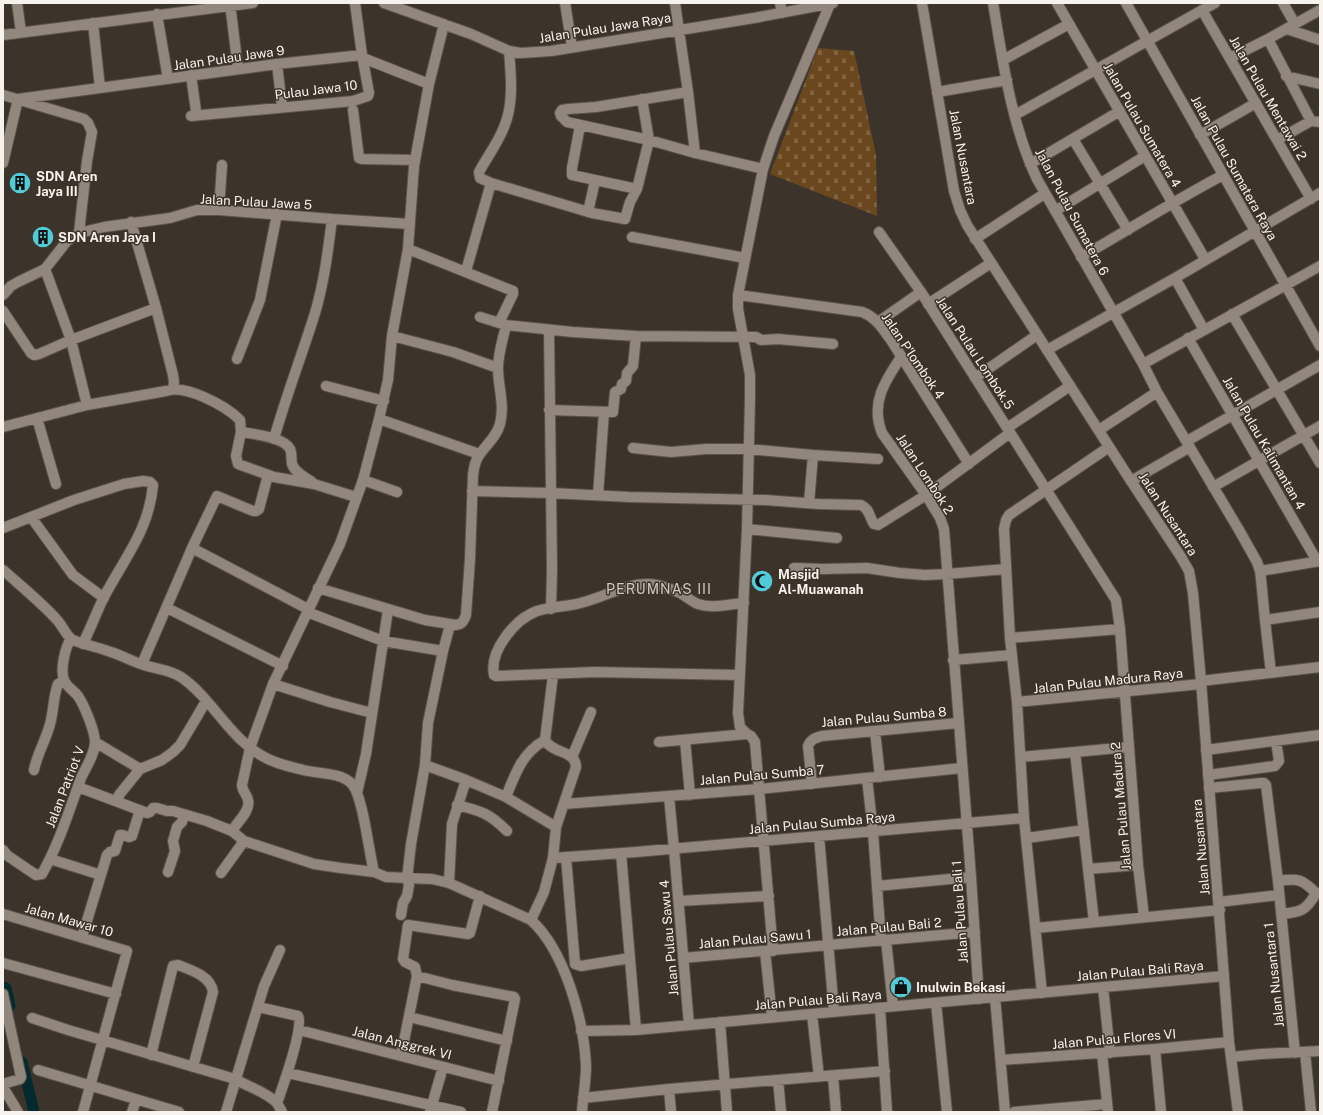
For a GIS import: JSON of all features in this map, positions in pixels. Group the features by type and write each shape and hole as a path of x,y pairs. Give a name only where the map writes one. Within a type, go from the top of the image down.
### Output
{"street":[{"path":"17,3 21,32"},
{"path":"3,35 157,14 169,8 253,3"},
{"name":"Pulau Jawa 10","path":"191,76 196,111 194,116 353,100 368,96 369,93 362,56 355,3"},
{"name":"Jalan Pulau Jawa Raya","path":"384,3 405,6 509,51 521,53 551,51 679,30 781,8 833,4"},
{"path":"566,3 572,47"},
{"path":"675,3 695,153"},
{"name":"Jalan Nusantara","path":"922,3 956,201 967,225 1046,350 1182,557 1189,571 1193,593 1201,682 1229,1042 1238,1112"},
{"name":"Jalan Pulau Sumatera 6","path":"993,3 1018,133 1044,194 1143,364 1157,392 1239,530 1260,571"},
{"name":"Jalan Pulau Sumatera 4","path":"1057,3 1205,260"},
{"name":"Jalan Pulau Sumatera Raya","path":"1126,3 1284,285 1320,346"},
{"path":"1015,115 1214,3"},
{"path":"1283,3 1291,26 1320,40"},
{"path":"230,4 238,69"},
{"path":"772,1017 769,951 769,896 755,742 751,736 746,734 740,727 738,721 739,675 744,603 750,424 750,374 738,309 738,295 763,169 777,129 833,4"},
{"name":"Jalan Pulau Mentawai 2","path":"1202,10 1310,199"},
{"path":"1230,58 1320,10"},
{"path":"157,14 168,79"},
{"path":"93,23 100,88"},
{"path":"232,831 246,812 248,805 248,799 242,789 242,785 250,748 273,684 283,666 318,588 340,544 363,480 384,401 390,369 392,336 408,249 415,160 429,84 444,24"},
{"path":"1003,60 1069,24"},
{"path":"1268,39 1286,76 1315,121 1277,140"},
{"path":"509,51 510,96 508,114 499,139 479,172 480,178 491,183 588,212 624,220 626,218 630,202 637,189 649,140 642,99"},
{"path":"362,56 429,84"},
{"name":"Jalan Pulau Jawa 9","path":"18,99 277,64 362,56"},
{"path":"277,64 282,107"},
{"path":"1286,76 1320,84"},
{"path":"937,92 1007,80"},
{"path":"688,92 596,107 568,109 562,110 560,113 567,122 580,126 649,140 695,153 763,169"},
{"path":"3,95 84,119 91,128 79,233 67,242 45,269 11,286 3,295"},
{"path":"3,163 18,99"},
{"path":"1200,135 1256,103"},
{"path":"353,110 359,158 415,160"},
{"path":"1030,164 1120,111"},
{"path":"580,126 572,174 637,189"},
{"path":"1073,139 1128,230"},
{"path":"1055,211 1145,156"},
{"path":"219,210 222,165"},
{"path":"1081,257 1128,230 1172,202 1223,175"},
{"path":"588,212 595,180"},
{"path":"466,271 491,183"},
{"path":"975,239 1044,194"},
{"path":"1046,350 1175,278 1320,194"},
{"name":"Jalan Pulau Jawa 5","path":"79,233 131,222 170,218 197,210 219,210 410,224"},
{"path":"237,359 260,300 277,214"},
{"path":"274,439 282,410 315,312 328,251 332,219"},
{"path":"131,222 173,374 173,388"},
{"name":"Jalan Pulau Lombok.5","path":"879,232 921,292 1116,600 1120,629"},
{"path":"632,237 745,258"},
{"path":"318,588 425,620 450,625 461,624 465,620 475,462 488,445 500,423 502,408 498,368 503,324 513,291 408,249"},
{"path":"928,304 991,263"},
{"path":"1143,364 1320,266"},
{"path":"45,269 71,340 87,405"},
{"path":"1175,278 1204,330"},
{"path":"878,322 921,292"},
{"name":"Jalan P'lombok 4","path":"738,295 862,312 869,315 878,322 969,464"},
{"path":"3,311 34,355 156,308"},
{"path":"1232,314 1320,463"},
{"path":"480,317 503,324 549,330 636,336 758,337 762,340 778,339 833,344"},
{"path":"549,330 551,609"},
{"path":"975,378 1037,335"},
{"path":"392,336 453,352 498,368"},
{"path":"550,410 613,412 615,392 621,389 622,384 626,381 627,373 632,368 636,336"},
{"name":"Jalan Pulau Kalimantan 4","path":"1188,338 1319,561"},
{"name":"Jalan Lombok 2","path":"901,357 885,382 880,395 877,413 882,433 926,495 940,518 944,529 958,724"},
{"path":"1131,481 1233,415 1320,365"},
{"path":"326,386 384,401"},
{"path":"472,491 551,492 629,497 861,505 866,507 874,524 878,525 926,495 969,464 1009,431 1070,386"},
{"path":"3,427 87,405 166,391 173,388 212,400 226,408 240,420 241,432 236,456 238,464 268,475 314,484 356,497"},
{"path":"1099,430 1157,392"},
{"path":"598,495 604,412"},
{"path":"37,418 56,484"},
{"path":"379,419 480,454"},
{"path":"1214,487 1320,426"},
{"path":"241,432 274,439 284,443 289,448 292,465 314,484"},
{"path":"1042,993 1024,818 1017,702 1010,638 1004,529 1009,515 1109,446"},
{"path":"633,448 671,452 706,449 748,449 878,459"},
{"path":"809,503 813,455"},
{"path":"142,664 192,548 217,496 252,511 256,511 259,509 268,475"},
{"path":"363,480 398,492"},
{"path":"3,528 74,500 124,484 143,481 150,482 153,485 149,511 131,553 104,598 83,644"},
{"path":"31,517 73,575 104,598"},
{"path":"746,529 837,538"},
{"path":"192,548 308,610 383,641 443,651"},
{"path":"1272,672 1260,571 1319,561"},
{"path":"794,568 867,568 912,575 947,574 1006,569"},
{"path":"3,570 31,594 58,622 71,639 83,644 110,651 142,664 162,669 179,676 187,681 240,739 250,748 266,758 281,764 344,779 352,784 357,792 374,872"},
{"path":"739,675 595,672 553,675 496,676 493,673 498,650 506,636 527,616 538,611 578,604 598,598 626,586 640,584 660,586 679,592 697,604 709,606 744,603"},
{"path":"167,608 283,666"},
{"path":"357,792 366,754 388,610"},
{"path":"1265,620 1320,612"},
{"path":"401,915 409,885 407,879 411,844 425,765 428,723 450,625"},
{"path":"1010,638 1120,629"},
{"name":"Jalan Pulau Madura 2","path":"1120,629 1138,865 1144,917"},
{"path":"34,770 37,757 50,724 54,694 58,684 64,681 63,674 67,644 71,639"},
{"path":"954,660 1012,655"},
{"name":"Jalan Pulau Madura Raya","path":"1017,702 1124,693 1272,672 1320,667"},
{"path":"531,920 544,892 553,858 556,827 576,767 576,762 572,757 550,748 545,740 553,675"},
{"name":"Jalan Patriot V","path":"3,850 8,856 38,876 42,874 50,859 78,787 93,754 95,742 90,725 78,697 64,681"},
{"path":"273,684 330,702 372,713"},
{"path":"118,802 119,795 140,769 162,760 174,752 180,745 206,701"},
{"path":"572,757 591,712"},
{"name":"Jalan Pulau Sumba 8","path":"812,784 808,746 810,741 822,736 958,724"},
{"name":"Jalan Pulau Bali 1","path":"958,724 967,823 979,999"},
{"path":"875,731 880,777"},
{"path":"659,742 746,734"},
{"path":"1206,750 1320,735"},
{"path":"506,797 513,779 527,753 536,745 545,740"},
{"path":"685,740 690,795"},
{"path":"1208,775 1275,766 1279,761 1276,740"},
{"path":"95,742 140,769"},
{"path":"1021,756 1129,747"},
{"path":"1075,752 1094,922"},
{"path":"425,765 506,797 556,827"},
{"name":"Jalan Pulau Sumba 7","path":"564,804 759,789 962,768"},
{"path":"867,778 877,886 892,1006"},
{"path":"449,883 452,824 466,780"},
{"name":"Jalan Nusantara 1","path":"1209,788 1261,783 1266,785 1278,881 1294,1053"},
{"path":"78,787 148,813 153,808 157,808 167,811 170,810 207,821 232,831 244,841 314,864 374,872 386,877 432,879 449,883 531,920 550,942 572,992 581,1031 586,1068 582,1112"},
{"name":"Jalan Pulau Sawu 4","path":"669,796 689,1025"},
{"path":"457,805 489,815 507,831"},
{"path":"82,938 107,855 110,852 115,851 120,836 132,836 140,810"},
{"path":"168,872 175,851 173,841 177,827 182,822 184,815"},
{"name":"Jalan Pulau Sumba Raya","path":"553,858 674,849 1024,818"},
{"path":"1027,838 1084,830"},
{"path":"819,836 834,1012"},
{"path":"221,873 244,841"},
{"path":"621,853 636,1030"},
{"path":"566,857 575,964 581,966 630,958"},
{"path":"50,859 101,875"},
{"path":"1088,869 1138,865"},
{"path":"877,886 971,877"},
{"path":"1278,881 1296,879 1305,883 1318,893 1311,903 1298,913 1281,914"},
{"path":"1036,928 1144,917 1219,906 1279,895"},
{"path":"401,1056 417,976 415,967 405,962 403,959 408,925 468,934 470,933 480,896"},
{"path":"679,901 769,896"},
{"name":"Jalan Mawar 10","path":"3,914 127,951 116,994"},
{"name":"Jalan Pulau Bali 2","path":"828,946 975,932"},
{"name":"Jalan Pulau Sawu 1","path":"683,958 828,946"},
{"path":"226,1112 264,986 280,950"},
{"path":"3,963 116,994 82,1112"},
{"path":"151,1055 173,966 176,965 198,973 213,987 214,992 193,1067"},
{"path":"417,976 515,997 516,1002 492,1112"},
{"name":"Jalan Pulau Bali Raya","path":"581,1031 636,1030 1224,976"},
{"path":"1014,1112 1108,1108 1103,987"},
{"path":"3,994 8,1036 21,1078 3,1084"},
{"path":"995,997 1005,1112"},
{"path":"936,1002 947,1112"},
{"path":"258,1007 300,1017 299,1030 288,1073 277,1102"},
{"path":"880,1008 887,1112"},
{"path":"812,1014 819,1077"},
{"path":"409,1017 507,1041"},
{"path":"32,1018 235,1079 248,1087 271,1096 277,1102 282,1112"},
{"path":"720,1022 727,1112"},
{"name":"Jalan Anggrek VI","path":"299,1030 499,1081"},
{"name":"Jalan Pulau Flores VI","path":"1001,1060 1106,1053 1229,1042"},
{"path":"1155,1049 1161,1112"},
{"path":"1231,1057 1320,1051"},
{"path":"1305,1052 1312,1112"},
{"path":"431,1108 443,1067"},
{"path":"38,1070 178,1112"},
{"path":"583,1098 669,1089 884,1071"},
{"path":"288,1073 431,1108 461,1112"},
{"path":"833,1076 836,1112"},
{"path":"778,1080 781,1112"},
{"path":"3,1087 18,1112"},
{"path":"669,1089 672,1112"},
{"path":"132,1112 136,1100"}],"green space":[{"path":"818,48 854,51 876,155 877,216 770,174"}],"waterway":[{"path":"3,987 6,988 10,1006"},
{"path":"22,1062 34,1112"}],"place":[{"name":"SDN Aren Jaya III","path":"20,183"},
{"name":"SDN Aren Jaya I","path":"43,237"},
{"name":"Masjid Al-Muawanah","path":"762,581"},
{"name":"Inulwin Bekasi","path":"901,987"}],"district":[{"name":"PERUMNAS III","path":"659,589"}]}
